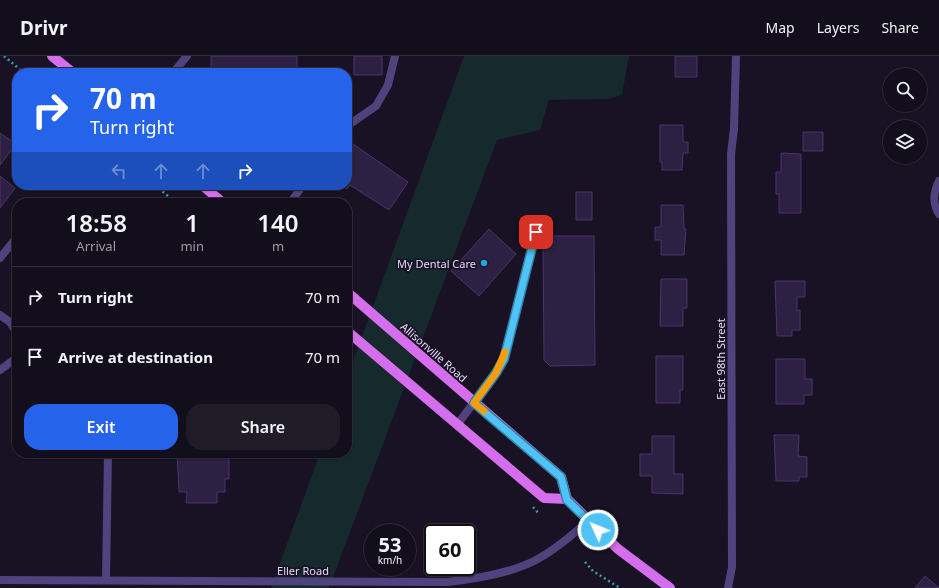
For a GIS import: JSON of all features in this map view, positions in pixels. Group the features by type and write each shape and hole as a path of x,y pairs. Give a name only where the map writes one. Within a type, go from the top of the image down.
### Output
{"main road":[{"path":"52,56 66,68"},
{"path":"208,190 217,198"},
{"name":"Allisonville Road","path":"352,296 561,477 567,500"},
{"path":"352,335 544,498 567,500 618,549 670,588"}],"street":[{"path":"177,68 187,56"},
{"path":"352,123 376,106 388,85 395,56"},
{"name":"East 98th Street","path":"728,588 732,567 731,154 734,129 736,56"},
{"path":"939,181 935,190 934,200 939,214"},
{"path":"457,425 496,373 504,359 536,232"},
{"path":"0,258 12,243"},
{"path":"0,315 12,325"},
{"path":"0,370 12,361"},
{"path":"106,580 108,458"},
{"name":"Eller Road","path":"0,580 447,582 512,569 534,561 565,541 589,520"}],"path":[{"path":"4,56 18,68"},
{"path":"161,190 170,198"},
{"path":"585,562 601,578 620,588"}],"green space":[{"path":"464,56 629,56 622,95 608,99 549,100 540,130 497,140 329,588 271,588 318,458 352,458 352,364"}],"building":[{"path":"211,56 297,56 297,68 211,68"},
{"path":"354,56 382,56 382,75 354,75"},
{"path":"675,56 697,56 697,77 675,77"},
{"path":"660,125 683,125 683,142 688,142 688,153 683,153 682,170 662,170 662,162 660,162"},
{"path":"803,132 823,132 823,151 803,151"},
{"path":"0,133 12,141 12,149 0,165"},
{"path":"353,144 408,182 389,210 352,186"},
{"path":"781,153 801,154 801,213 779,213 779,194 776,194 776,172 781,172"},
{"path":"0,176 12,186 12,190 14,190 0,208"},
{"path":"576,192 592,192 592,220 576,220"},
{"path":"661,205 683,205 684,229 686,229 684,255 661,255 661,240 655,240 655,227 661,227"},
{"name":"My Dental Care","path":"489,229 516,254 479,296 451,271"},
{"path":"543,236 594,236 595,365 550,366 544,360"},
{"path":"661,279 687,279 687,308 683,308 683,326 660,326"},
{"path":"775,281 805,281 805,297 797,297 797,311 800,310 800,330 792,330 792,336 777,336"},
{"path":"656,356 683,356 683,390 680,390 680,403 656,403"},
{"path":"776,359 805,359 805,379 812,379 812,395 804,395 804,404 776,404"},
{"path":"774,435 799,435 798,456 807,457 807,477 799,477 799,481 776,481"},
{"path":"652,436 674,436 674,474 683,474 683,494 652,493 652,476 640,476 640,454 652,454"},
{"path":"177,458 229,458 229,479 225,479 225,492 217,492 217,503 186,503 187,492 179,492"},
{"path":"925,576 939,588 915,588"}],"slow traffic":[{"path":"484,411 474,403 496,373 504,359 505,352"}],"place":[{"name":"My Dental Care","path":"484,263"}],"route":[{"path":"536,232 504,359 496,373 474,403 561,477 567,500 598,530"}]}
